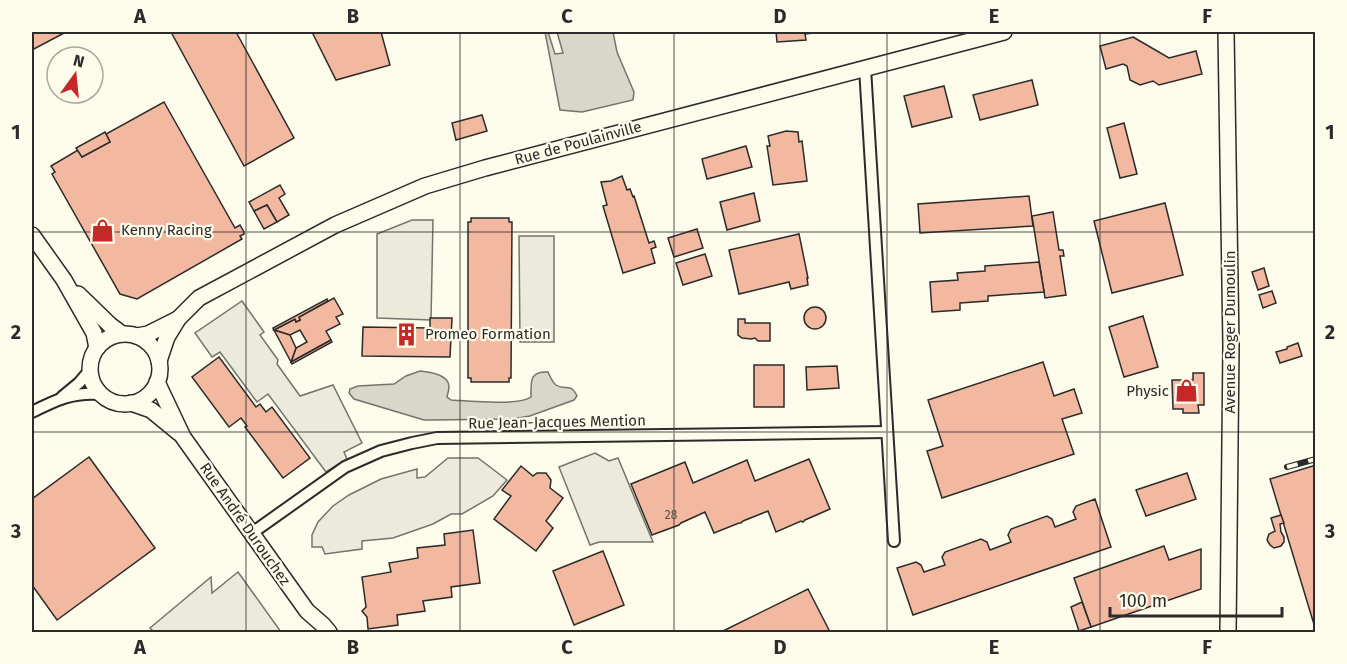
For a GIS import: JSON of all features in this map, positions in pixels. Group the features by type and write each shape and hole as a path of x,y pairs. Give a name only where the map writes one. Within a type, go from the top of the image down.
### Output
{"main road":[{"name":"Rue de Poulainville","path":"159,361 167,338 178,319 199,298 335,225 425,186 484,168 1004,32"},
{"name":"Avenue Roger Dumoulin","path":"1226,32 1231,346 1228,633"},
{"path":"32,235 64,280 94,333 97,348"},
{"path":"64,280 110,325 147,342 159,361 159,375 151,392 131,403 120,403 100,394 91,379 90,370 93,355 104,341 112,336 130,335"},
{"name":"Rue de Poulainville","path":"130,335 148,334 178,319"},
{"name":"Rue André Durouchez","path":"157,382 183,437 307,612 315,633"},
{"name":"Rue André Durouchez","path":"131,403 152,410 183,437"},
{"name":"Rue André Durouchez","path":"307,612 329,633"}],"street":[{"path":"865,68 894,541"},
{"path":"62,398 90,370"},
{"path":"32,412 62,398 82,393 100,394"},
{"name":"Rue Jean-Jacques Mention","path":"252,533 345,467 381,451 437,438 887,432"}],"shaded area":[{"path":"545,32 548,32 555,54 563,53 557,32 613,32 617,52 634,92 633,100 582,112 560,110"},
{"path":"412,220 433,220 431,320 377,318 377,234"},
{"path":"519,236 554,236 554,342 520,342"},
{"path":"242,301 264,332 260,335 278,360 277,364 300,396 333,385 362,443 344,452 347,459 326,472 268,394 257,402 220,352 212,357 195,333"},
{"path":"420,371 438,374 445,379 449,386 447,397 451,400 493,402 525,400 531,397 532,378 542,372 548,372 556,385 572,389 577,396 574,400 530,416 512,419 424,420 354,399 349,393 350,389 358,386 394,384"},
{"path":"595,453 609,461 618,458 653,542 599,542 590,545 559,467"},
{"path":"448,458 478,458 507,480 493,496 462,514 451,514 433,524 393,538 362,541 362,549 325,554 322,547 312,547 312,535 318,522 333,506 349,495 381,479 417,469 417,478 425,477"},
{"path":"238,572 281,632 154,632 150,628 211,577 212,593"}],"building":[{"path":"32,32 66,32 32,50"},
{"path":"171,32 236,32 294,138 244,166"},
{"path":"312,32 381,32 390,65 336,80"},
{"path":"776,32 814,33 805,34 806,40 777,42"},
{"path":"1133,37 1169,58 1196,51 1202,74 1159,85 1153,81 1140,85 1130,80 1127,66 1123,64 1106,69 1100,46"},
{"path":"1032,80 1038,105 980,120 973,95"},
{"path":"944,86 952,117 912,127 904,96"},
{"path":"164,102 235,228 240,225 244,234 240,236 242,239 137,299 120,294 52,174 55,172 51,166 78,150 82,157 110,142 106,134"},
{"path":"482,115 487,131 456,140 452,123"},
{"path":"1124,123 1137,174 1120,178 1107,128"},
{"path":"786,131 798,132 799,142 802,141 807,181 773,185 767,146 770,146 768,136"},
{"path":"105,132 110,142 82,157 76,148"},
{"path":"746,146 752,167 707,179 702,159"},
{"path":"622,176 627,190 630,189 634,196 649,243 654,241 656,247 651,249 655,263 623,273 603,206 607,205 601,182"},
{"path":"280,185 285,194 279,198 289,215 277,222 267,205 254,211 249,202"},
{"path":"754,193 760,221 727,230 720,202"},
{"path":"1029,196 1033,226 920,233 918,204"},
{"path":"1165,203 1183,275 1112,293 1094,221"},
{"path":"267,205 277,222 264,229 254,211"},
{"path":"1053,212 1059,250 1063,250 1064,256 1060,256 1066,295 1045,298 1032,216"},
{"path":"471,218 509,218 509,222 512,222 511,378 509,382 471,382 471,378 468,378 468,222 471,222"},
{"path":"697,229 703,248 674,257 668,238"},
{"path":"799,234 808,285 791,289 789,282 739,294 729,250"},
{"path":"705,254 712,276 683,285 676,263"},
{"path":"1039,262 1044,292 988,296 988,301 960,303 960,310 932,312 930,282 958,280 957,273 985,271 985,266"},
{"path":"1264,268 1269,286 1258,290 1252,272"},
{"path":"1272,291 1276,303 1263,308 1259,295"},
{"path":"334,298 343,314 336,317 340,324 326,331 331,340 291,362 296,348 307,342 300,330 290,335 274,330 295,319 296,322 300,320 299,317"},
{"path":"327,299 328,301 299,317 300,320 296,322 295,319 274,330 273,328"},
{"path":"815,307 823,310 826,318 823,326 815,329 807,326 804,318 807,310"},
{"path":"1143,316 1158,367 1124,377 1109,327"},
{"name":"Promeo Formation","path":"430,318 452,318 450,357 362,356 363,327 430,328"},
{"path":"738,319 745,319 745,323 770,323 770,341 742,338 738,335"},
{"path":"274,330 290,335 296,348 291,362"},
{"path":"331,340 332,342 292,364 291,362"},
{"path":"1298,343 1302,356 1280,363 1276,352"},
{"path":"219,357 256,407 260,404 266,412 272,407 310,458 283,478 245,427 247,426 241,418 229,427 192,377"},
{"path":"1043,362 1054,396 1074,389 1082,413 1062,419 1074,454 942,498 927,451 943,446 928,400"},
{"path":"754,365 784,365 784,407 754,407"},
{"path":"837,366 839,388 807,390 806,367"},
{"path":"1193,373 1204,373 1204,405 1198,405 1199,413 1183,413 1183,409 1173,409 1172,380 1193,380"},
{"path":"89,457 155,548 57,620 32,585 32,499"},
{"path":"809,459 830,509 776,532 768,511 714,533 705,512 652,535 631,484 685,462 693,483 747,460 755,481"},
{"path":"1316,465 1316,631 1270,479"},
{"path":"521,466 533,476 537,473 546,473 551,480 550,488 563,498 546,521 553,528 536,551 494,519 511,496 502,490"},
{"path":"1187,473 1196,499 1146,516 1136,490"},
{"path":"1095,499 1111,547 913,615 897,568 916,562 921,565 924,572 945,565 942,557 945,552 981,539 987,542 990,550 1011,542 1008,535 1011,529 1047,516 1052,519 1055,527 1076,519 1073,512 1076,506"},
{"path":"1281,515 1284,523 1280,524 1284,542 1281,546 1274,548 1267,540 1269,534 1275,531 1271,518"},
{"path":"473,530 480,583 451,587 452,597 423,601 425,611 397,615 398,625 368,629 367,617 362,611 366,607 362,577 391,572 389,563 418,558 417,548 445,545 444,534"},
{"path":"1164,546 1169,560 1201,549 1201,589 1091,627 1074,578"},
{"path":"603,551 624,605 574,625 553,571"},
{"path":"808,589 830,632 721,632"},
{"path":"1082,602 1091,627 1079,631 1071,607"}],"railway":[{"path":"1287,467 1316,459"}],"place":[{"name":"Kenny Racing","path":"103,230"},
{"name":"Promeo Formation","path":"407,334"},
{"name":"Physic","path":"1187,391"}]}
